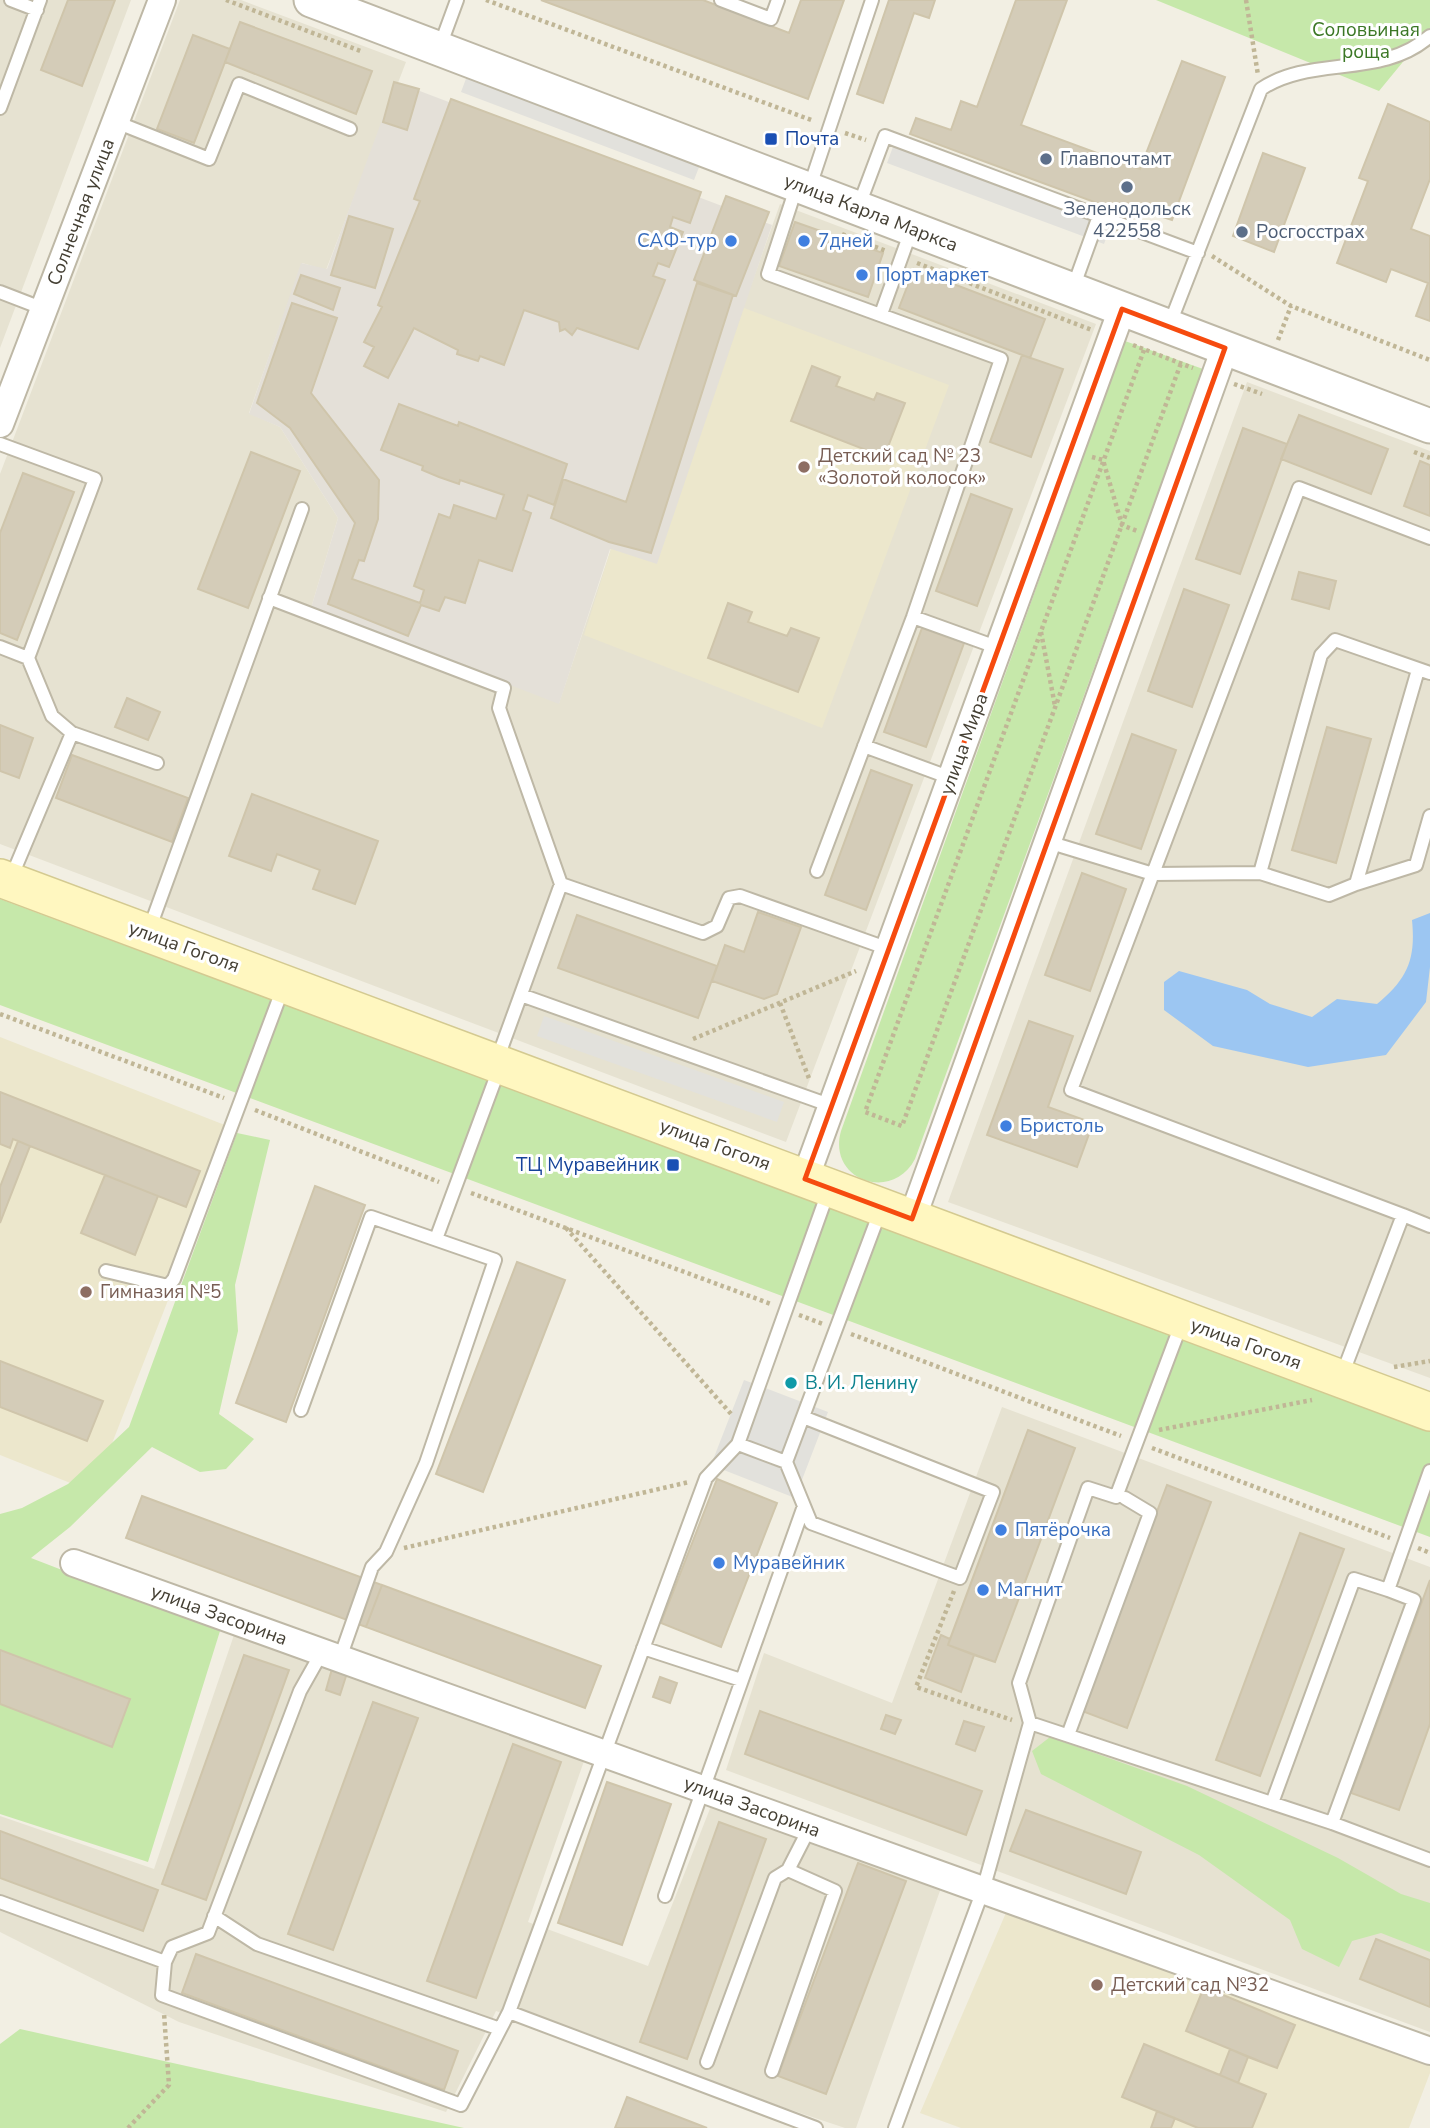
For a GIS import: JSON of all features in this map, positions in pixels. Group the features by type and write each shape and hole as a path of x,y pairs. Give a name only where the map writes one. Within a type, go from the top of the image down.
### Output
{"main road":[{"name":"улица Гоголя","path":"5,880 1430,1412"}],"street":[{"name":"Солнечная улица","path":"2,410 44,309 162,0"},
{"name":"улица Карла Маркса","path":"311,0 803,187 848,220 906,242 1073,290 1117,323 1169,327 1220,362 1430,426"},
{"name":"улица Мира","path":"817,1183 825,1104 887,954 1117,323"},
{"path":"896,1213 1048,842 1220,362"},
{"name":"улица Засорина","path":"74,1563 1430,2051"}],"lane":[{"path":"0,108 38,5 11,0"},
{"path":"439,49 457,0"},
{"path":"721,0 771,19 778,0"},
{"path":"817,871 913,617 1002,359 768,274 830,127 872,0"},
{"path":"1169,327 1261,89 1279,77 1376,63 1416,49 1430,36"},
{"path":"116,122 209,159 239,84 350,129"},
{"path":"848,220 885,136 1198,253"},
{"path":"1073,290 1099,216"},
{"path":"881,314 906,242"},
{"path":"0,292 44,309"},
{"path":"0,444 95,479 28,658 52,716 72,733 157,763"},
{"path":"1430,538 1299,488 1071,1090 1430,1226"},
{"path":"148,933 302,509"},
{"path":"269,598 504,688 499,708 561,884 436,1239"},
{"path":"913,617 999,648"},
{"path":"1260,873 1321,655 1335,640 1424,672 1356,884"},
{"path":"0,647 28,658"},
{"path":"5,880 72,733"},
{"path":"864,746 951,778"},
{"path":"1416,865 1430,816"},
{"path":"1048,842 1153,874 1260,873 1329,895 1416,865 1430,866"},
{"path":"561,884 703,933 717,926 729,898 740,896 887,954"},
{"path":"106,1271 168,1286 174,1279 285,984"},
{"path":"521,995 825,1104"},
{"path":"301,1410 371,1217 495,1259 425,1464 386,1552 372,1567 331,1655 300,1691 208,1933 172,1947 165,1962 162,1995 461,2105 509,2012 706,1478 738,1444 785,1310 817,1183"},
{"path":"803,1417 993,1492 960,1578 811,1523 786,1462 836,1329 896,1213"},
{"path":"1347,1381 1403,1215"},
{"path":"895,2128 983,1890 1030,1723 1019,1683 1088,1488 1116,1497 1182,1320"},
{"path":"738,1444 786,1462"},
{"path":"1388,1590 1430,1471"},
{"path":"1068,1735 1150,1513 1125,1498"},
{"path":"665,1896 804,1506"},
{"path":"1272,1802 1354,1579 1388,1590 1414,1600 1332,1822"},
{"path":"643,1648 741,1680"},
{"path":"1030,1723 1332,1822 1430,1860"},
{"path":"707,2062 775,1878 788,1870 810,1828"},
{"path":"772,2071 835,1891 788,1870"},
{"path":"0,1902 165,1962"},
{"path":"214,1916 257,1944 500,2029"},
{"path":"509,2012 816,2128"}],"path":[{"path":"226,0 369,55"},
{"path":"486,0 881,146"},
{"path":"1246,0 1261,89"},
{"path":"848,220 1117,323 1144,350 1181,363 1220,362 1270,397"},
{"path":"1198,253 1217,256 1291,306 1430,360"},
{"path":"1144,350 865,1112 902,1126 1181,363"},
{"path":"1405,449 1430,458"},
{"path":"1103,460 1122,525"},
{"path":"1041,632 1055,708"},
{"path":"670,1048 780,1003 887,954"},
{"path":"780,1003 825,1104"},
{"path":"0,1014 456,1188 1124,1437 1138,1438 1315,1399 1347,1381 1373,1371 1430,1361"},
{"path":"565,1227 744,1428"},
{"path":"1138,1438 1430,1553"},
{"path":"386,1552 706,1478"},
{"path":"960,1578 916,1687 1001,1718 1030,1723"},
{"path":"128,2128 169,2085 162,1995"}],"highlighted area":[{"path":"1122,309 1225,348 912,1219 805,1179"}],"shaded area":[{"path":"0,0 131,0 0,348"},
{"path":"180,0 241,0 406,62 326,270 302,263 249,413 280,427 338,518 311,608 559,703 611,549 657,564 717,381 780,204 1096,324 786,1142 0,844 0,474"},
{"path":"470,68 703,157 694,180 461,92"},
{"path":"396,82 772,225 657,565 610,549 559,704 311,608 338,518 280,427 249,414 301,263 327,269"},
{"path":"897,136 1114,217 1104,244 887,163"},
{"name":"Детский сад № 23 «Золотой колосок»","path":"744,308 949,385 822,728 584,635 611,549 657,564"},
{"path":"1247,382 1430,451 1430,1378 948,1202"},
{"path":"544,1016 784,1102 777,1122 537,1036"},
{"name":"Гимназия №5","path":"0,1037 235,1129 93,1492 0,1455"},
{"path":"744,1380 828,1412 795,1498 711,1465"},
{"path":"1002,1407 1430,1567 1430,2032 726,1770 764,1653 892,1703"},
{"path":"234,1635 584,1761 528,1922 648,1966 713,1801 942,1885 856,2128 845,2128 496,2011 446,2112 179,2022 0,1932 0,1816 154,1869"},
{"name":"Детский сад №32","path":"1008,1908 1430,2062 1430,2073 1409,2128 961,2128 920,2113"}],"green space":[{"name":"Соловьиная роща","path":"1156,0 1430,0 1430,29 1379,91"},
{"path":"1125,341 1203,369 915,1159 905,1172 892,1180 864,1180 852,1173 843,1162 839,1148 841,1131"},
{"path":"0,899 1430,1431 1430,1537 0,1005"},
{"path":"237,1133 270,1140 235,1285 238,1331 219,1414 254,1439 226,1469 200,1472 152,1447 70,1527 31,1558 220,1631 148,1862 0,1814 0,1514 22,1508 68,1484 129,1427"},
{"path":"1050,1737 1187,1786 1338,1858 1401,1894 1430,1903 1430,1952 1381,1933 1352,1941 1339,1967 1302,1949 1290,1920 1199,1855 1041,1774 1032,1751"},
{"path":"20,2029 464,2128 0,2128 0,2044"}],"water":[{"path":"1430,913 1430,967 1426,1002 1386,1055 1308,1067 1213,1046 1164,1010 1164,982 1179,971 1247,990 1270,1004 1312,1017 1337,999 1377,1004 1396,986 1407,968 1411,958 1412,920"}],"building":[{"path":"68,0 115,0 82,86 41,70"},
{"path":"541,0 703,0 789,33 801,0 844,0 808,99"},
{"path":"889,0 935,0 929,18 914,13 883,103 857,94"},
{"path":"1016,0 1067,0 1021,125 1140,169 1182,61 1225,77 1172,220 1126,205 1124,213 910,134 916,118 951,130 961,101 977,107"},
{"path":"240,22 372,71 356,114 225,62"},
{"path":"193,35 230,49 194,143 157,129"},
{"path":"394,82 419,89 407,130 383,122"},
{"path":"451,99 701,192 690,223 673,217 670,227 683,232 669,267 658,263 653,276 665,280 638,349 577,328 572,335 565,329 560,331 559,322 524,310 504,365 480,356 478,361 457,354 458,350 414,328 388,378 364,366 374,347 364,342 382,307 378,305 420,201 414,199"},
{"path":"1388,104 1430,122 1430,179 1411,229 1430,236 1430,321 1416,316 1428,283 1391,269 1386,282 1337,263 1368,181 1359,178"},
{"path":"1263,153 1305,168 1274,252 1233,236"},
{"path":"726,196 769,212 736,296 694,280"},
{"path":"349,216 393,229 375,288 331,275"},
{"path":"795,222 883,253 868,297 779,266"},
{"path":"914,269 1045,319 1030,358 899,308"},
{"path":"301,275 340,288 333,310 294,294"},
{"path":"697,283 733,295 651,553 609,542 551,518 563,479 626,502"},
{"path":"292,303 337,318 311,393 379,480 378,519 364,561 359,560 352,579 420,603 424,590 414,586 439,514 450,518 454,505 496,519 504,495 460,480 459,484 439,477 422,470 423,466 381,450 399,404 458,426 459,422 567,464 554,505 528,495 523,510 531,513 512,571 479,560 465,603 445,597 439,611 421,605 408,636 328,604 355,523 290,428 257,403"},
{"path":"1022,355 1063,369 1031,457 990,442"},
{"path":"812,366 840,377 836,386 874,400 877,393 905,403 884,457 791,421"},
{"path":"1299,415 1388,449 1371,494 1281,459"},
{"path":"1243,428 1287,444 1240,574 1196,559"},
{"path":"251,452 300,471 248,608 198,589"},
{"path":"1420,461 1430,465 1430,516 1404,506"},
{"path":"23,473 74,492 17,640 0,633 0,533"},
{"path":"971,494 1012,509 977,606 936,591"},
{"path":"1299,572 1336,581 1329,609 1292,599"},
{"path":"1184,589 1229,605 1192,707 1148,691"},
{"path":"728,603 752,612 748,622 787,636 791,628 819,638 798,692 708,658"},
{"path":"922,628 964,643 926,747 884,732"},
{"path":"127,698 160,712 148,740 115,727"},
{"path":"0,725 33,738 19,778 0,771"},
{"path":"1327,727 1371,739 1336,863 1292,850"},
{"path":"1132,734 1176,750 1141,849 1096,834"},
{"path":"72,755 188,798 172,842 56,798"},
{"path":"871,770 912,785 866,910 825,895"},
{"path":"252,794 378,841 355,904 313,889 320,870 277,854 271,871 229,856"},
{"path":"1082,873 1126,889 1090,991 1045,975"},
{"path":"758,912 801,927 777,994 764,999 712,981 725,945 744,952"},
{"path":"577,915 717,966 698,1018 558,968"},
{"path":"1029,1021 1073,1036 1048,1107 1093,1123 1077,1167 987,1135"},
{"path":"0,1092 200,1171 186,1207 158,1196 135,1255 81,1233 105,1175 30,1146 0,1223 0,1187 18,1141 13,1139 10,1148 0,1144"},
{"path":"18,1141 30,1146 0,1223 0,1187"},
{"path":"105,1175 158,1196 135,1255 81,1233"},
{"path":"315,1186 365,1205 286,1422 236,1403"},
{"path":"517,1262 565,1280 483,1492 436,1474"},
{"path":"0,1361 103,1401 87,1441 0,1407"},
{"path":"0,1361 103,1401 87,1441 0,1407"},
{"path":"1028,1430 1075,1448 995,1662 948,1645"},
{"path":"1028,1430 1075,1448 995,1662 974,1655 961,1692 925,1678 941,1635 950,1639"},
{"name":"Муравейник","path":"717,1479 777,1503 721,1647 661,1623"},
{"path":"1167,1485 1211,1502 1127,1728 1082,1711"},
{"path":"142,1496 382,1585 366,1627 126,1538"},
{"path":"1300,1533 1344,1549 1260,1776 1216,1760"},
{"path":"1430,1580 1430,1724 1399,1810 1351,1793"},
{"path":"382,1585 601,1666 585,1708 366,1627"},
{"path":"941,1635 950,1639 948,1645 974,1655 961,1692 925,1678"},
{"path":"0,1650 130,1699 112,1747 0,1704"},
{"path":"244,1655 289,1670 206,1900 162,1884"},
{"path":"332,1669 347,1673 340,1695 326,1690"},
{"path":"660,1677 677,1683 670,1703 653,1697"},
{"path":"373,1702 418,1718 333,1950 288,1934"},
{"path":"760,1711 982,1791 966,1835 745,1754"},
{"path":"886,1715 901,1720 895,1734 881,1729"},
{"path":"964,1721 984,1727 975,1751 956,1744"},
{"path":"513,1744 561,1762 476,1998 427,1981"},
{"path":"607,1782 671,1804 622,1945 558,1923"},
{"path":"1026,1810 1141,1852 1126,1894 1010,1851"},
{"path":"719,1822 766,1839 687,2059 640,2042"},
{"path":"0,1831 158,1890 143,1931 0,1878"},
{"path":"858,1863 906,1881 826,2094 778,2076"},
{"path":"1376,1939 1430,1960 1430,2007 1360,1979"},
{"path":"196,1954 458,2051 444,2090 182,1993"},
{"path":"1204,1987 1295,2025 1277,2068 1186,2031"},
{"path":"1204,1987 1295,2025 1277,2068 1248,2057 1238,2083 1266,2094 1252,2128 1198,2128 1175,2118 1171,2128 1151,2128 1157,2111 1122,2097 1144,2044 1220,2075 1230,2049 1186,2031"},
{"path":"1144,2044 1266,2094 1252,2128 1198,2128 1122,2097"},
{"path":"1230,2049 1248,2057 1238,2083 1220,2075"},
{"path":"627,2097 707,2128 615,2128"},
{"path":"1157,2111 1175,2118 1171,2128 1151,2128"}],"place":[{"name":"Почта","path":"771,139"},
{"name":"Главпочтамт","path":"1046,159"},
{"name":"Зеленодольск 422558","path":"1127,187"},
{"name":"Росгосстрах","path":"1242,232"},
{"name":"САФ-тур","path":"731,241"},
{"name":"7дней","path":"804,241"},
{"name":"Порт маркет","path":"862,275"},
{"name":"Детский сад № 23 «Золотой колосок»","path":"804,467"},
{"name":"Бристоль","path":"1006,1126"},
{"name":"ТЦ Муравейник","path":"673,1165"},
{"name":"Гимназия №5","path":"86,1292"},
{"name":"В. И. Ленину","path":"791,1383"},
{"name":"Пятёрочка","path":"1001,1530"},
{"name":"Муравейник","path":"719,1563"},
{"name":"Магнит","path":"983,1590"},
{"name":"Детский сад №32","path":"1097,1985"}]}
